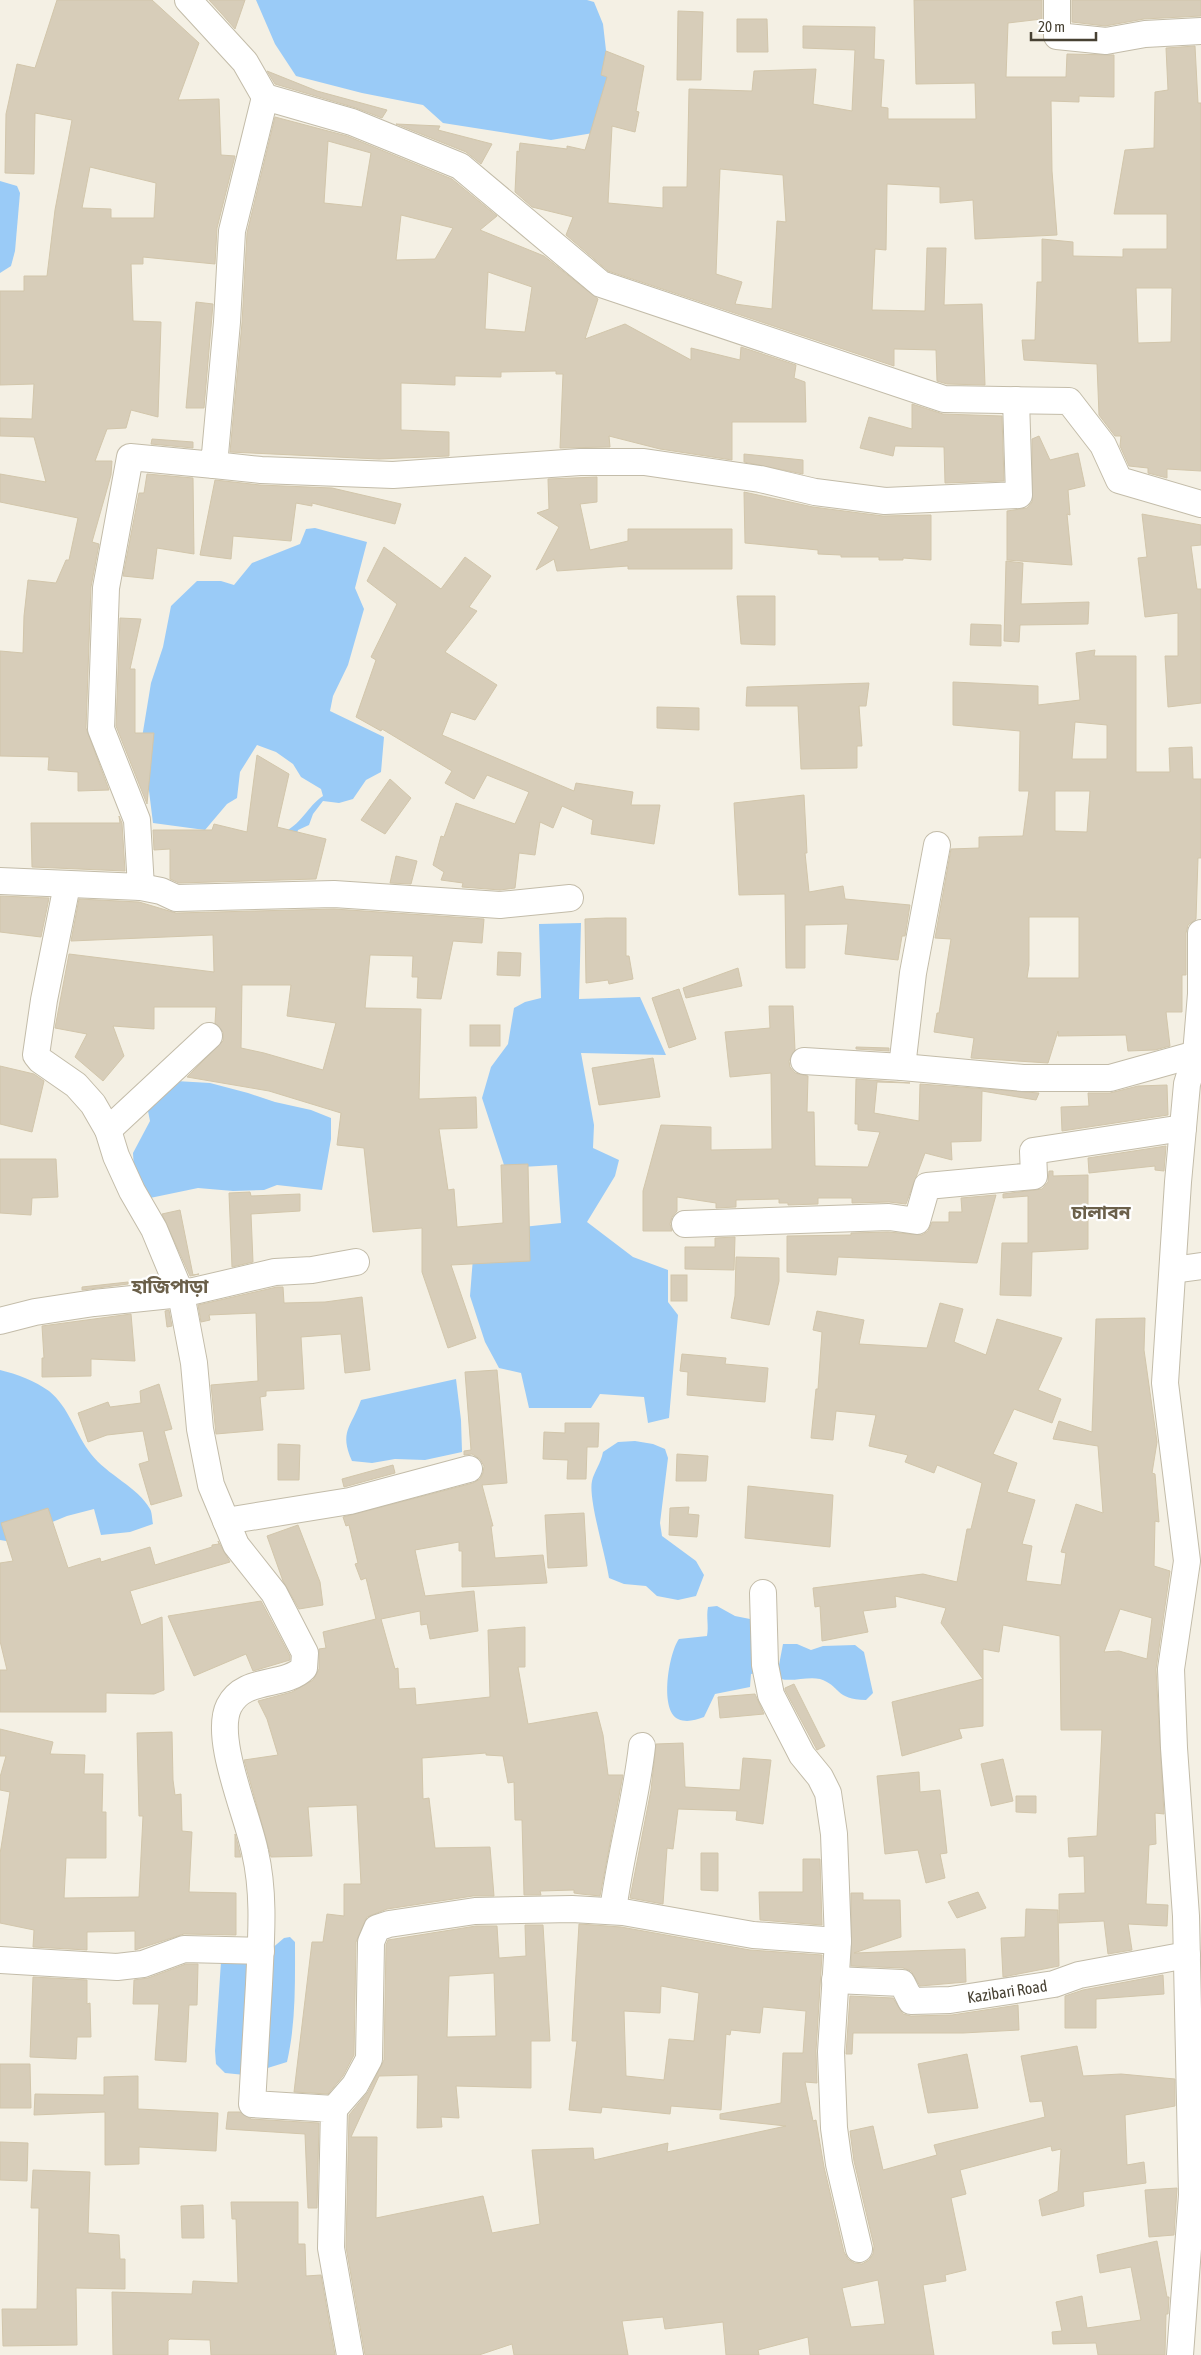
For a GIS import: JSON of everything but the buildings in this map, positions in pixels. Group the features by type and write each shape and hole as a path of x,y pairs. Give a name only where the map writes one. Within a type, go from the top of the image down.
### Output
{"street":[{"path":"188,0 245,62 265,97 232,231 227,322 214,465"},
{"path":"1057,0 1057,36 1106,41 1145,34 1201,31"},
{"path":"265,97 352,122 460,166 601,284 944,399 1069,401 1103,445 1119,480 1201,504"},
{"path":"141,887 137,820 101,729 106,588 130,457 261,470 393,475 571,463 644,462 760,479 815,492 884,501 1019,495 1016,400"},
{"path":"902,1067 913,974 938,844"},
{"path":"0,880 67,885 141,887 161,890 176,898 334,894 500,905 570,898"},
{"path":"67,885 46,991 36,1055 40,1060 76,1085 93,1104 108,1130 116,1156 154,1229 181,1294 194,1364 200,1429 211,1485 236,1545 274,1593 305,1653 304,1668 297,1674 291,1678 269,1681 242,1691 230,1704 224,1717 233,1781 250,1826 261,1879 261,1951 252,2104 334,2109"},
{"path":"1180,2355 1192,2195 1187,1955 1192,1861 1174,1748 1171,1669 1187,1561 1190,1483 1165,1383 1183,1128 1194,1084 1201,994 1201,932"},
{"path":"108,1130 209,1036"},
{"path":"804,1062 902,1067 1023,1078 1110,1078 1196,1054"},
{"path":"685,1224 889,1217 916,1221 927,1186 1034,1176 1033,1151 1183,1128"},
{"path":"0,1322 35,1312 94,1303 181,1294 275,1272 312,1270 356,1262"},
{"path":"1173,1270 1201,1266"},
{"path":"226,1521 350,1501 469,1469"},
{"path":"763,1593 765,1665 771,1695 802,1755 820,1777 828,1793 834,1834 838,1941 831,2052 834,2128 839,2164 859,2249"},
{"path":"613,1911 619,1864 637,1785 642,1746"},
{"path":"350,2355 331,2248 334,2109 355,2085 369,2059 371,1942 377,1928 404,1920 475,1912 520,1909 613,1911 753,1935 838,1941"},
{"path":"0,1960 118,1967 144,1964 184,1950 261,1951"},
{"name":"Kazibari Road","path":"835,1980 902,1983 911,2001 950,2000 1054,1984 1079,1975 1187,1955"}],"water":[{"path":"256,0 587,0 594,2 603,24 609,77 593,133 551,140 443,123 423,105 362,93 296,76 275,44"},
{"path":"0,181 17,186 20,193 15,251 11,266 0,273"},
{"path":"315,528 367,542 355,588 364,609 348,665 333,696 330,711 384,737 381,772 366,780 353,799 339,803 323,801 313,814 309,825 298,830 285,873 286,831 297,823 323,796 321,789 301,777 293,764 276,752 257,745 240,772 237,798 227,804 205,830 153,823 149,791 138,762 151,683 163,647 171,606 197,581 221,581 234,585 252,563 300,544 306,529"},
{"path":"581,923 579,999 640,997 666,1055 581,1053 594,1125 593,1148 619,1160 615,1176 587,1222 633,1257 668,1270 668,1302 678,1315 669,1418 648,1423 644,1397 600,1394 591,1408 529,1408 521,1373 499,1368 485,1342 470,1296 475,1232 561,1223 557,1165 505,1168 482,1098 491,1067 508,1044 514,1008 525,1002 541,998 539,924"},
{"path":"176,1081 210,1083 275,1102 311,1110 331,1118 331,1139 322,1190 277,1185 264,1190 233,1191 198,1188 150,1198 134,1171 133,1153 150,1121 147,1106"},
{"path":"0,1370 44,1387 56,1398 91,1454 145,1501 151,1510 153,1524 130,1532 101,1535 94,1509 67,1516 6,1541 0,1540"},
{"path":"456,1379 461,1420 462,1452 425,1460 395,1459 372,1463 352,1461 348,1451 346,1436 361,1400"},
{"path":"635,1441 653,1444 665,1449 668,1458 660,1523 662,1536 696,1561 704,1575 696,1596 678,1600 657,1596 646,1586 624,1584 609,1578 595,1514 591,1489 592,1481 603,1452 618,1442"},
{"path":"717,1606 735,1616 760,1621 764,1672 751,1674 750,1687 715,1694 704,1717 691,1721 681,1720 672,1714 667,1693 669,1668 675,1646 679,1639 707,1636 708,1607"},
{"path":"783,1644 797,1644 811,1650 823,1646 855,1645 864,1652 873,1693 866,1700 849,1698 820,1679 781,1679 778,1670"},
{"path":"290,1937 295,1942 295,1987 292,2032 287,2062 245,2075 225,2073 216,2064 215,2051 222,1947 270,1950 284,1938"}],"district":[{"name":"চালাবন","path":"1101,1212"},
{"name":"হাজিপাড়া","path":"170,1286"}]}
